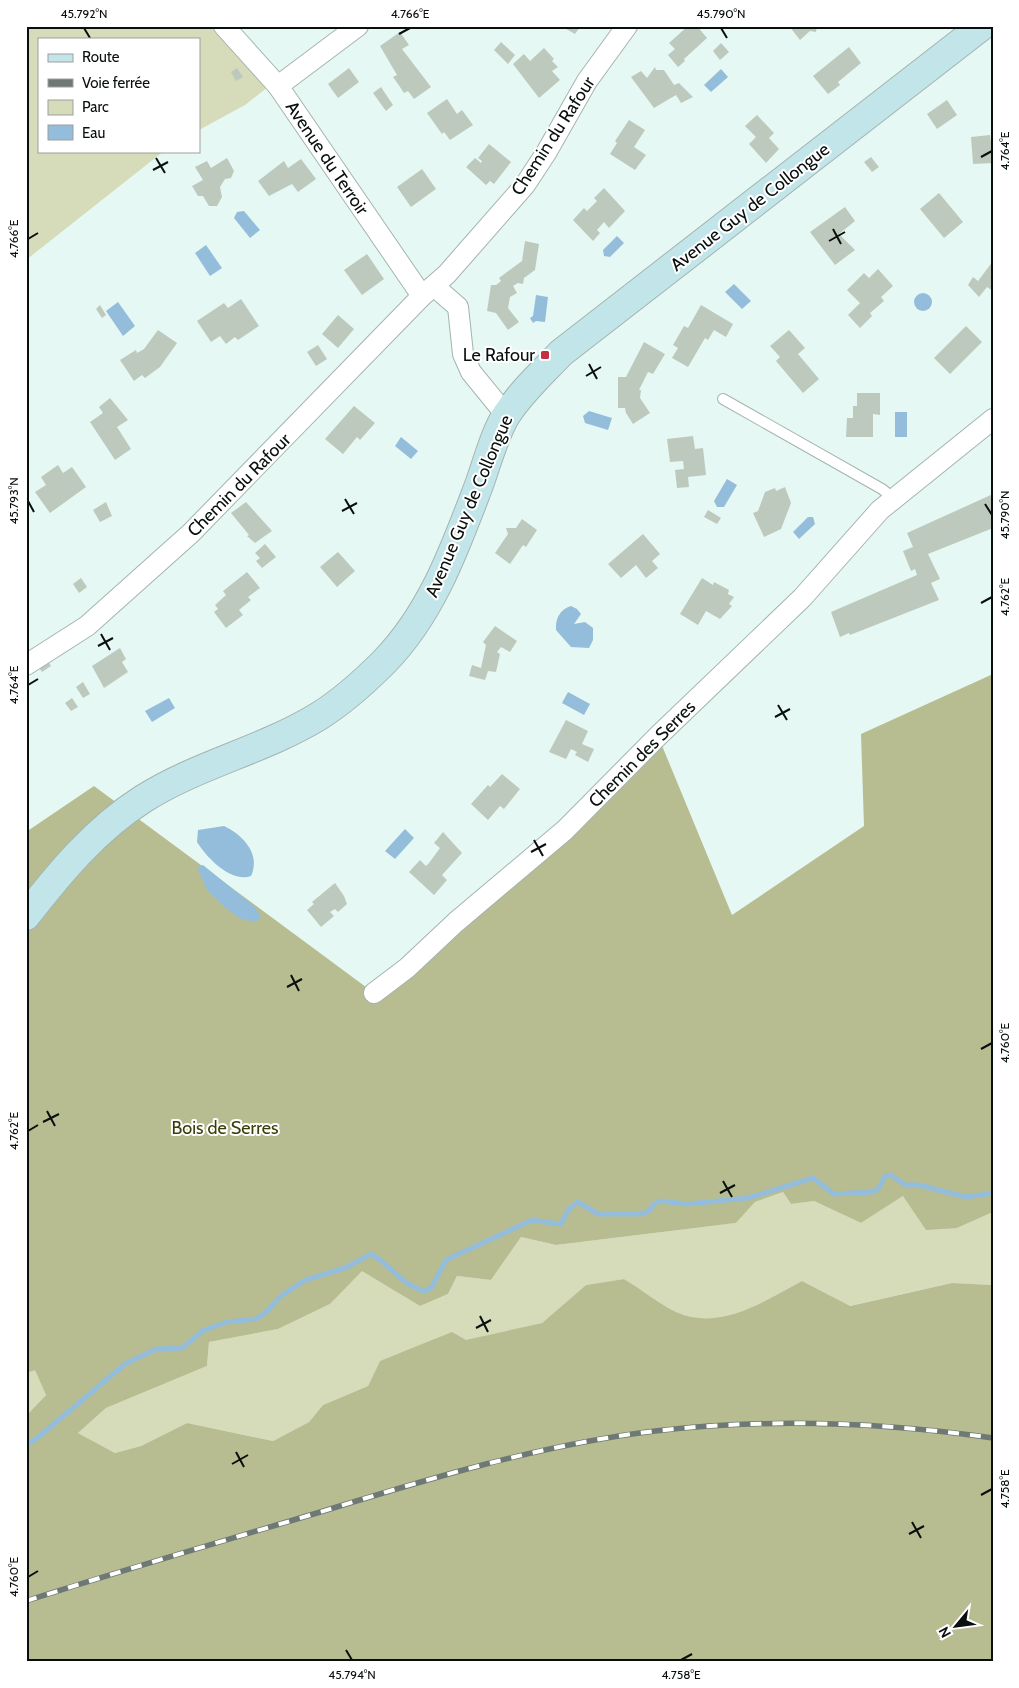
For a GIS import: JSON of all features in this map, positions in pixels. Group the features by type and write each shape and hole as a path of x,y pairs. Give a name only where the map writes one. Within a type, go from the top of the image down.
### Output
{"main road":[{"name":"Avenue Guy de Collongue","path":"936,63 972,26"},
{"name":"Avenue Guy de Collongue","path":"26,916 72,860 101,830 125,811 163,788 277,738 317,717 338,704 386,660 423,611 442,579 506,415 561,353 982,26"},
{"name":"Avenue Guy de Collongue","path":"936,63 993,30"}],"street":[{"name":"Avenue du Terroir","path":"224,26 278,86 429,292"},
{"path":"278,86 358,26"},
{"name":"Chemin du Rafour","path":"26,665 87,626 192,533 429,292 525,185 546,153 587,81 627,26"},
{"path":"429,292 458,307 463,354 472,372 506,415"},
{"name":"Chemin des Serres","path":"374,993 407,968 456,922 571,825 658,736 802,598 868,522 893,498 993,419"}],"lane":[{"path":"723,399 882,489 893,498"}],"green space":[{"path":"33,26 211,26 269,86 245,105 200,129 200,38 38,38 38,152 163,152 26,260 26,31"},
{"name":"Bois de Serres","path":"993,674 993,1212 957,1228 926,1230 903,1196 861,1223 814,1201 791,1204 783,1192 755,1202 736,1223 556,1245 521,1237 491,1280 457,1276 448,1294 420,1306 362,1271 330,1304 278,1329 209,1342 207,1366 106,1408 78,1433 115,1453 141,1446 187,1423 273,1441 309,1422 323,1405 368,1386 380,1361 452,1332 466,1340 542,1323 586,1285 624,1279 676,1312 693,1317 709,1318 726,1316 742,1311 802,1281 850,1306 952,1283 993,1285 993,1662 26,1662 26,1416 46,1395 35,1370 26,1373 26,832 94,786 374,993 658,736 732,915 864,826 861,734"},
{"path":"783,1192 791,1204 814,1201 861,1223 903,1196 957,1228 993,1212 993,1285 952,1283 849,1306 802,1281 742,1312 726,1317 709,1319 693,1318 676,1312 624,1279 586,1285 542,1323 380,1361 368,1386 323,1405 309,1422 273,1441 187,1423 141,1446 115,1453 78,1433 106,1408 207,1366 209,1342 278,1329 330,1304 362,1270 420,1306 448,1294 457,1276 491,1280 521,1237 556,1245 736,1223 755,1202"},
{"path":"35,1369 46,1395 26,1416 26,1373"}],"water":[{"path":"721,69 728,77 711,92 704,85"},
{"path":"244,211 260,230 250,238 234,218 237,212"},
{"path":"617,236 624,243 610,257 604,256 603,250"},
{"path":"206,245 222,268 210,276 195,253"},
{"path":"734,284 751,301 742,309 725,292"},
{"path":"923,293 929,296 932,302 929,308 923,311 917,308 914,302 917,296"},
{"path":"536,295 548,297 545,322 536,321 533,323 530,318 533,316"},
{"path":"118,302 135,326 123,336 106,311"},
{"path":"589,411 612,418 608,430 585,423 583,416"},
{"path":"895,412 907,412 907,437 895,437"},
{"path":"401,437 418,451 411,459 395,446"},
{"path":"727,479 737,485 724,507 717,507 714,501"},
{"path":"808,517 813,517 815,524 799,539 793,532"},
{"path":"571,606 581,614 574,624 585,622 593,628 593,640 589,648 571,647 556,630 556,622 559,615 564,609"},
{"path":"568,692 590,704 584,715 562,703"},
{"path":"169,698 175,708 152,722 145,711"},
{"path":"224,826 244,840 252,853 254,860 251,876 236,876 220,868 197,842 198,830"},
{"path":"405,829 414,838 395,859 385,851"},
{"path":"203,865 255,907 261,917 257,922 241,919 207,890 198,869 199,866"}],"building":[{"path":"561,26 581,26 575,34"},
{"path":"688,26 697,26 707,38 678,67 668,55 675,49 669,43"},
{"path":"789,26 817,26 816,32 810,31 800,40"},
{"path":"400,32 409,45 402,49 431,87 414,99 408,91 404,93 393,77 397,75 380,46"},
{"path":"501,42 515,55 508,64 494,50"},
{"path":"721,43 729,52 720,60 713,51"},
{"path":"849,47 861,63 838,82 840,85 828,94 813,76"},
{"path":"544,48 554,59 552,61 558,67 552,71 560,80 539,98 513,64 524,54 530,61"},
{"path":"655,67 656,70 664,70 674,85 679,83 693,97 681,103 676,95 654,108 631,77 641,71 647,78"},
{"path":"237,68 243,77 236,81 231,72"},
{"path":"349,68 359,82 338,98 328,84"},
{"path":"381,87 393,105 386,111 373,93"},
{"path":"447,99 457,114 462,110 473,125 450,140 444,132 442,134 427,113"},
{"path":"947,100 957,115 937,129 927,114"},
{"path":"757,115 774,133 769,138 779,149 766,163 749,144 756,137 745,126"},
{"path":"629,120 645,130 634,147 646,155 635,170 610,154 617,143 615,141"},
{"path":"990,135 991,142 993,142 993,163 973,164 971,137"},
{"path":"489,144 511,162 494,184 490,181 486,185 466,167 475,158 481,163 482,161 478,158"},
{"path":"871,157 879,167 872,172 864,162"},
{"path":"227,158 234,171 231,178 225,179 220,187 222,197 217,206 209,206 203,196 198,196 192,186 203,180 195,167 207,161 211,168"},
{"path":"301,159 316,179 298,192 292,184 269,196 258,181 284,161 288,168"},
{"path":"422,169 436,189 411,207 397,187"},
{"path":"604,188 625,211 609,228 604,222 597,230 600,233 593,241 573,220 584,208 587,211 597,201 594,198"},
{"path":"939,193 963,222 944,238 920,209"},
{"path":"845,207 855,221 839,234 855,250 835,265 810,232"},
{"path":"525,241 539,244 535,270 524,278 523,284 518,283 513,286 517,293 510,297 508,308 519,322 508,330 496,313 487,311 491,285 496,285 501,281 499,278 522,261"},
{"path":"367,254 384,279 362,295 344,270"},
{"path":"993,261 993,291 987,287 979,297 968,285 973,277 978,281"},
{"path":"878,269 893,286 881,297 884,301 870,313 872,316 860,328 848,315 860,303 847,290 864,273 869,278"},
{"path":"241,299 259,326 238,340 235,337 226,344 220,336 211,342 197,321 224,303 228,308"},
{"path":"100,305 106,315 102,318 96,309"},
{"path":"701,305 733,324 726,337 714,330 708,340 705,338 688,367 672,358 678,348 673,345 684,326 688,328"},
{"path":"338,315 354,329 338,348 322,334"},
{"path":"966,326 982,342 950,374 934,358"},
{"path":"158,330 177,343 160,367 145,378 142,375 134,381 120,360 136,350 137,353 144,349"},
{"path":"789,330 805,348 798,354 819,379 803,393 776,361 780,357 770,346"},
{"path":"644,342 665,354 653,374 648,372 639,390 641,390 640,398 650,413 633,424 625,408 618,408 618,377 626,377"},
{"path":"318,345 327,359 316,366 307,352"},
{"path":"857,393 880,393 880,415 873,414 873,437 846,437 847,418 853,418 853,406 857,406"},
{"path":"110,398 128,420 117,427 131,449 115,460 90,422 103,413 99,407"},
{"path":"354,406 375,423 360,440 357,437 343,454 325,439"},
{"path":"693,436 695,449 703,448 706,475 688,477 689,487 677,488 675,470 684,469 683,461 670,462 667,439"},
{"path":"58,465 63,473 72,467 86,487 50,513 35,492 46,485 41,477"},
{"path":"785,487 791,503 781,529 764,537 753,513 758,511 765,492 775,488 776,491"},
{"path":"993,494 993,528 928,554 940,579 931,583 939,600 850,635 849,633 840,637 831,612 917,575 915,569 911,571 903,551 913,547 907,533"},
{"path":"106,502 112,516 100,522 93,510"},
{"path":"246,502 272,531 255,543 247,536 249,535 231,513"},
{"path":"708,510 721,518 717,524 704,517"},
{"path":"522,519 537,530 526,547 523,545 510,564 495,553 508,534 506,528 516,528"},
{"path":"643,534 660,554 652,561 658,568 646,578 636,565 621,578 608,564"},
{"path":"265,544 276,557 262,568 256,561 260,558 255,553"},
{"path":"338,552 355,571 337,587 320,567"},
{"path":"247,572 260,588 248,597 251,600 239,610 243,615 226,628 214,612 218,609 215,605 226,595 223,591"},
{"path":"81,578 87,587 79,593 73,584"},
{"path":"702,578 713,585 714,582 729,590 728,594 734,597 729,604 732,606 720,619 706,611 698,625 680,614"},
{"path":"495,626 517,641 510,652 501,647 497,652 500,654 496,672 488,671 485,680 469,676 472,665 481,668 486,645 483,642"},
{"path":"120,648 126,659 122,662 128,672 104,688 92,666"},
{"path":"48,661 51,666 42,672 38,666"},
{"path":"83,682 90,694 83,698 76,687"},
{"path":"72,698 78,707 71,711 65,703"},
{"path":"566,720 588,731 582,744 594,749 588,762 575,755 577,752 571,749 566,759 549,752"},
{"path":"502,774 520,789 504,809 500,806 488,820 471,804 488,785 490,787"},
{"path":"443,832 462,853 442,875 447,880 434,895 409,872 420,860 426,866 429,863 440,848 434,843"},
{"path":"335,883 347,904 338,912 335,909 330,912 334,916 321,927 307,910 314,904 312,902"}],"waterway":[{"path":"26,1445 36,1439 125,1364 156,1349 182,1348 204,1330 227,1322 256,1319 265,1313 281,1296 305,1280 345,1268 371,1254 404,1281 426,1291 432,1287 446,1260 532,1220 561,1224 569,1209 578,1202 598,1214 641,1214 649,1211 654,1204 661,1201 687,1204 748,1198 813,1178 834,1194 872,1192 879,1188 885,1176 891,1175 905,1185 919,1185 966,1197 993,1193"}],"railway":[{"path":"26,1601 484,1464 612,1437 697,1427 782,1423 867,1425 993,1438"}],"place":[{"name":"Le Rafour","path":"545,355"}]}
